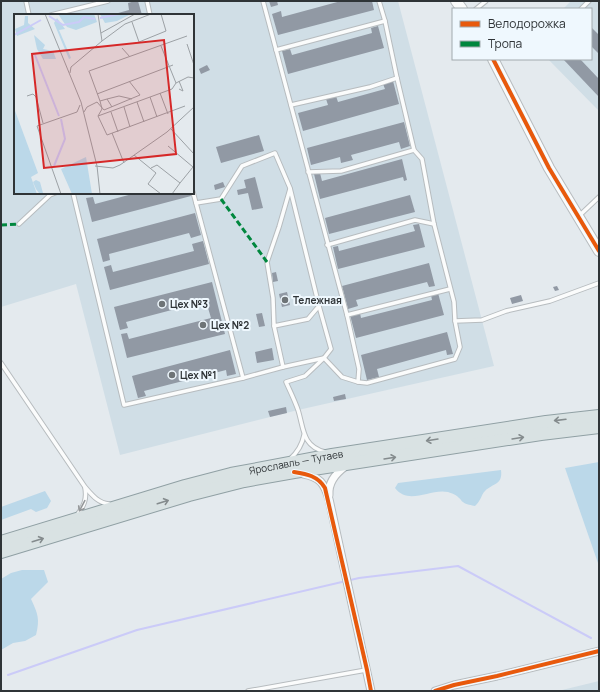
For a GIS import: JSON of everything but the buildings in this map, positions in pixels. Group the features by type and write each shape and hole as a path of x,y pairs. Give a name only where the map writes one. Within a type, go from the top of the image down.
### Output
{"main road":[{"name":"Ярославль — Тутаев","path":"1,542 122,504 223,476 278,464 546,422 599,416"},
{"name":"Ярославль — Тутаев","path":"1,552 189,495 244,481 541,434 599,427"}],"street":[{"path":"494,60 549,168 599,251"},
{"path":"351,464 340,470 334,476 328,491 371,691"},
{"path":"294,472 316,477 322,482 329,499"},
{"path":"435,691 454,685 599,651"}],"lane":[{"path":"26,1 29,14"},
{"path":"55,14 108,1"},
{"path":"147,1 150,14"},
{"path":"263,1 327,245 347,315 359,369 358,382"},
{"path":"324,358 342,377 367,383 455,359 460,347 455,321 454,302 434,224 422,159 414,150 385,21 379,1"},
{"path":"477,8 486,1"},
{"path":"276,50 385,21"},
{"path":"291,105 370,87 397,78"},
{"path":"308,172 341,171 414,150"},
{"path":"196,203 222,199 242,166 276,153 290,188 331,349 324,358 305,376 286,382 298,410 304,435 310,445 319,451 332,455"},
{"path":"283,367 274,326 273,298 267,262 290,188"},
{"path":"19,224 52,194"},
{"path":"73,194 124,405 324,358"},
{"path":"194,194 243,378"},
{"path":"578,218 599,197"},
{"path":"327,245 415,220 434,224"},
{"path":"455,321 482,320 506,311 550,301 599,283"},
{"path":"347,315 450,289"},
{"path":"274,326 308,319 319,306"},
{"path":"1,362 85,487 99,501 113,505 122,504"},
{"path":"278,464 289,460 296,453 302,443 304,435"},
{"path":"68,521 76,516 84,505 86,497 85,487"},
{"path":"248,691 367,670"}],"shaded area":[{"path":"1,1 398,1 494,366 298,410 120,455 76,284 1,307"},
{"path":"571,1 599,1 599,111 549,60 592,60 592,8 564,8"},
{"path":"599,462 599,566 565,468"},
{"path":"501,470 499,481 485,491 475,506 464,503 457,496 448,492 441,491 407,496 395,488 398,483"},
{"path":"45,491 51,501 47,508 36,512 31,509 1,520 1,507"},
{"path":"22,570 44,570 48,582 31,599 38,617 36,635 25,641 13,643 1,650 1,579 11,573"},
{"path":"599,681 599,691 558,691"}],"waterway":[{"path":"8,675 137,630 359,578 458,566 591,638"}],"marked path":[{"path":"221,199 267,262"},
{"path":"1,225 19,224"}],"cycle path":[{"path":"494,60 549,168 599,251"},
{"path":"294,472 316,478 325,488 371,691"},
{"path":"435,691 454,685 599,651"}],"place":[{"name":"Тележная","path":"285,300"},
{"name":"Цех №3","path":"162,304"},
{"name":"Цех №2","path":"203,325"},
{"name":"Цех №1","path":"172,375"}]}
